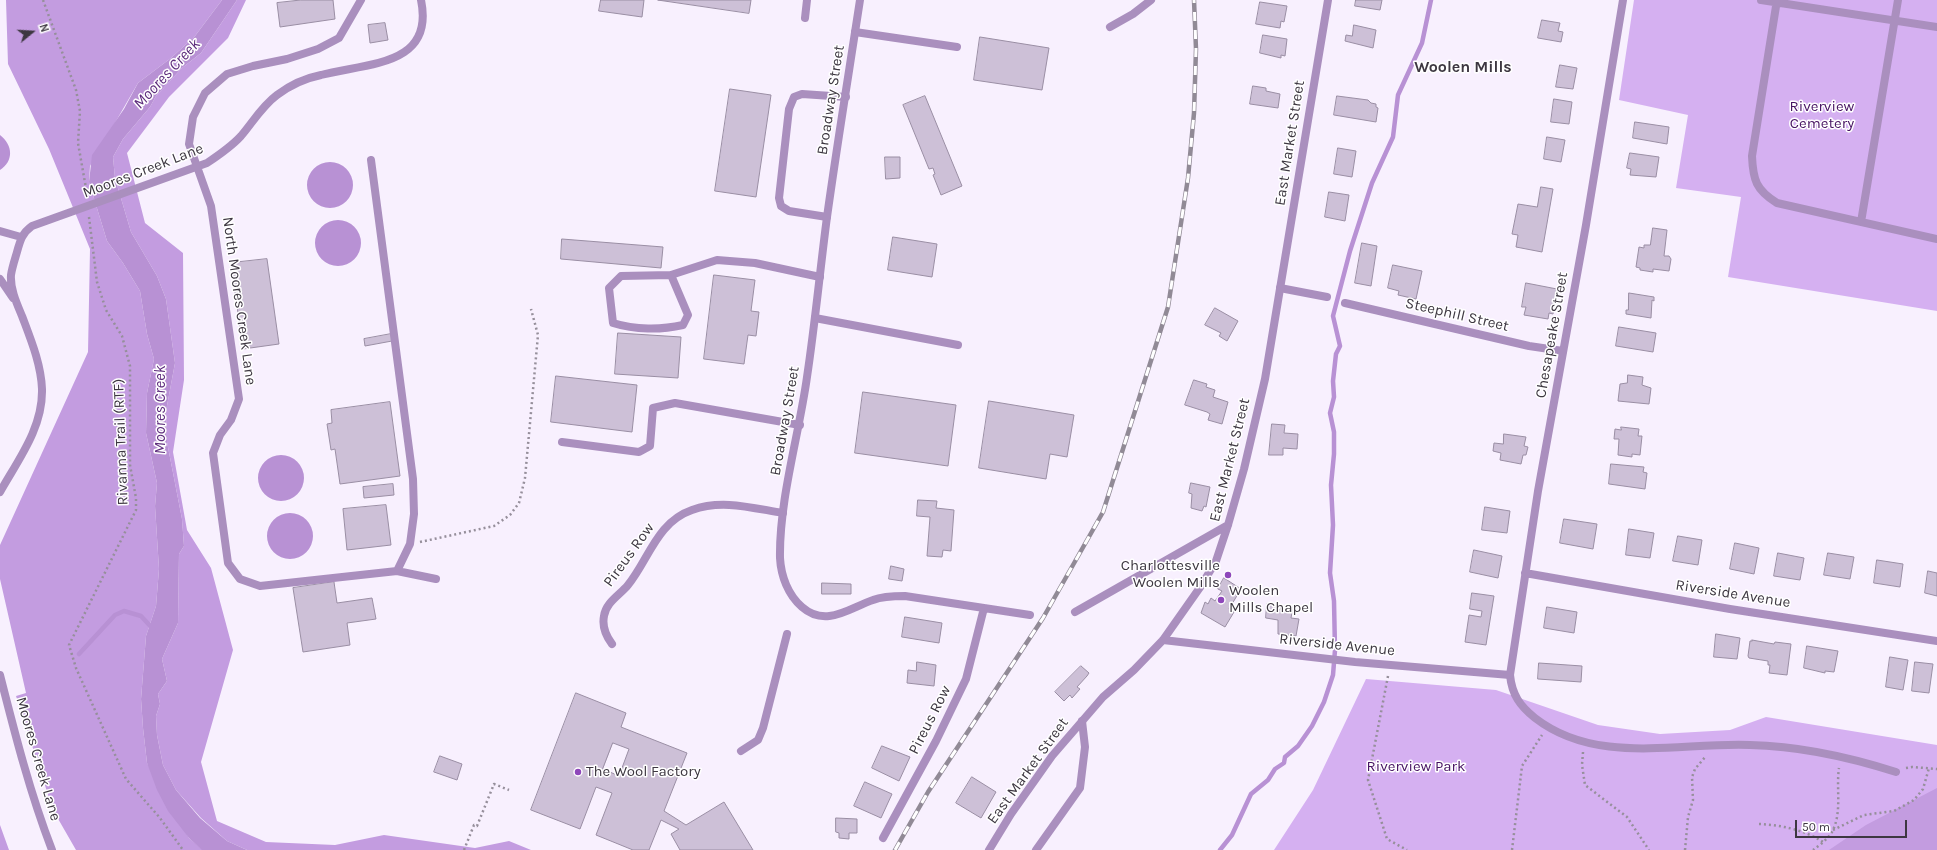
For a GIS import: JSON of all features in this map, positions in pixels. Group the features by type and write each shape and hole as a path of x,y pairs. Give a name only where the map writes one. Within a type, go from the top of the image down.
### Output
{"street":[{"name":"North Moores Creek Lane","path":"360,0 339,38 312,51 227,74 206,93 194,117 189,144 211,206 239,399 231,420 220,435 213,453 228,563 240,579 260,586 397,570 436,579"},
{"name":"Moores Creek Lane","path":"21,237 32,226 70,214 207,163 240,137 268,103 277,95 300,82 320,75 391,60 403,54 419,36 422,26 423,9 421,0"},
{"path":"805,18 808,0"},
{"name":"Broadway Street","path":"860,0 827,218 800,425 783,513 781,572 792,596 802,608 819,616 832,617 841,615 874,600 891,596 905,596 1030,615"},
{"path":"1110,27 1133,14 1151,0"},
{"name":"East Market Street","path":"989,850 1011,814 1052,756 1103,697 1134,670 1163,640 1202,586 1216,561 1228,525 1257,417 1328,0"},
{"name":"Chesapeake Street","path":"1510,675 1525,573 1623,0"},
{"path":"1761,0 1777,1 1937,27"},
{"path":"1860,222 1898,0"},
{"path":"1777,1 1752,156 1753,176 1758,187 1777,203 1937,239"},
{"path":"855,32 957,47"},
{"path":"827,218 789,211 781,206 779,198 789,109 794,97 802,94 846,97"},
{"path":"371,160 413,479 414,514 410,544 397,570"},
{"path":"0,231 21,237 11,276 18,306 40,369 42,390 41,410 37,423 27,445 0,492"},
{"path":"671,274 688,315 683,325 669,328 633,327 613,323 609,288 621,276 671,274 717,260 754,263 820,277"},
{"path":"0,279 18,306"},
{"path":"1280,288 1327,297"},
{"name":"Steephill Street","path":"1345,303 1529,346 1563,351"},
{"path":"814,318 958,345"},
{"path":"562,442 639,452 650,446 653,408 675,403 800,425"},
{"name":"Pireus Row","path":"612,644 607,638 603,626 604,615 609,604 629,584 655,541 666,527 678,517 690,510 715,504 730,504 783,513"},
{"path":"1075,612 1228,525"},
{"name":"Riverside Avenue","path":"1525,573 1730,609 1937,641"},
{"name":"Pireus Row","path":"883,838 936,741 966,679 984,608"},
{"path":"741,751 758,740 763,728 787,634"},
{"name":"Riverside Avenue","path":"1163,640 1354,662 1510,675"},
{"name":"Moores Creek Lane","path":"0,675 20,756 39,816 52,850"},
{"path":"1510,675 1516,698 1522,707 1548,726 1585,741 1609,746 1639,749 1706,745 1750,745 1794,748 1896,772"},
{"path":"1036,850 1080,788 1085,746 1082,721"}],"path":[{"path":"43,0 76,90 80,111 78,144 88,199"},
{"name":"Rivanna Trail (RTF)","path":"89,214 97,282 106,310 122,336 130,366 130,465 136,498 136,510 69,645 76,668 126,779 160,818 183,850"},
{"path":"410,544 494,526 510,515 519,503 525,478 538,335 531,309"},
{"path":"1389,673 1368,780 1387,839 1407,850"},
{"path":"1512,850 1522,766 1548,726"},
{"path":"1585,741 1582,765 1585,785 1627,817 1649,850"},
{"path":"1685,850 1688,816 1694,800 1692,778 1695,769 1707,755"},
{"path":"1813,850 1824,842 1833,830 1838,809 1838,776 1841,758"},
{"path":"1896,772 1912,766 1937,769"},
{"path":"1833,830 1864,815 1894,811 1914,800 1923,789 1929,768"},
{"path":"464,850 474,825 477,826 494,784 509,790"},
{"path":"1759,824 1774,825 1795,830 1814,836 1824,842"}],"green space":[{"name":"Riverview Cemetery","path":"1634,0 1937,0 1937,311 1728,277 1741,197 1676,188 1688,115 1619,100"},
{"name":"Riverview Park","path":"1366,679 1496,690 1598,725 1660,734 1730,730 1766,717 1937,745 1937,850 1274,850 1313,790"}],"shaded area":[{"path":"6,0 222,0 195,36 171,58 138,83 90,166 89,182 107,241 123,263 140,291 147,334 154,359 147,393 146,433 157,483 155,506 159,569 156,606 146,636 141,699 147,763 189,838 203,850 76,850 53,810 16,696 26,693 0,579 0,545 88,352 90,249 49,149 8,64"},
{"path":"237,0 246,0 228,38 169,97 127,153 145,223 183,253 184,380 173,452 187,530 211,568 233,650 201,762 217,821 266,842 335,845 384,835 475,848 509,841 531,850 247,850 227,841 201,818 176,790 163,765 157,735 156,716 160,704 158,694 167,681 162,659 178,623 179,554 184,546 182,519 167,442 166,411 175,363 166,299 157,276 131,232 115,178 113,157 123,139 150,107 156,96 182,68 201,53"},
{"path":"1937,788 1937,850 1829,850 1866,825"},
{"path":"0,825 9,850 0,850"}],"water":[{"name":"Moores Creek","path":"222,0 237,0 201,53 182,68 156,96 150,107 123,139 113,157 115,178 131,232 157,276 166,299 175,363 166,411 167,442 182,519 184,546 179,554 178,623 162,659 167,681 158,694 160,704 156,716 157,735 163,765 176,790 200,818 227,841 247,850 202,850 189,838 168,811 157,790 147,763 141,699 146,636 156,606 159,569 155,506 157,483 146,433 147,393 154,359 147,334 140,291 123,263 107,241 89,182 92,155 124,109 138,83 171,58 195,36"},
{"path":"0,135 7,143 10,158 5,166 0,170"},
{"path":"335,162 347,168 352,176 352,194 347,202 339,207 325,208 313,202 308,194 307,180 313,168 321,163"},
{"path":"343,220 347,221 357,230 360,234 360,252 351,262 343,266 333,266 325,262 316,252 315,238 319,230 329,221"},
{"path":"286,455 290,456 300,465 303,469 303,487 294,497 286,501 276,501 268,497 259,487 258,473 262,465 272,456"},
{"path":"295,513 299,514 309,523 312,527 312,545 303,555 295,559 285,559 277,555 268,545 267,531 271,523 281,514"}],"building":[{"path":"301,0 333,0 335,19 280,27 277,3"},
{"path":"601,0 644,0 642,17 599,11"},
{"path":"658,0 751,0 749,13"},
{"path":"1356,0 1382,0 1380,10 1355,6"},
{"path":"1260,2 1287,6 1284,22 1281,21 1280,28 1256,24"},
{"path":"1542,20 1560,23 1558,31 1563,32 1561,42 1538,38"},
{"path":"385,23 388,40 370,43 368,25"},
{"path":"1354,25 1376,30 1373,48 1345,41 1346,35 1352,36"},
{"path":"1263,35 1287,39 1285,56 1281,55 1281,58 1260,53"},
{"path":"980,37 1049,48 1042,90 974,80"},
{"path":"1560,65 1577,68 1573,89 1556,87"},
{"path":"1253,86 1266,88 1266,91 1280,94 1278,108 1250,104"},
{"path":"730,89 771,95 756,197 715,191"},
{"path":"925,96 962,186 941,195 933,175 935,174 933,168 929,169 903,105"},
{"path":"1337,96 1368,100 1371,103 1376,104 1376,107 1378,108 1376,122 1334,115"},
{"path":"1554,99 1572,102 1569,124 1551,122"},
{"path":"1635,122 1669,127 1667,144 1633,138"},
{"path":"1547,137 1565,140 1561,162 1544,159"},
{"path":"1338,148 1356,151 1352,177 1334,174"},
{"path":"1630,153 1659,157 1656,177 1630,175 1631,169 1627,168"},
{"path":"885,157 900,157 900,178 886,179"},
{"path":"1541,187 1553,189 1542,252 1516,247 1518,235 1512,234 1518,204 1537,207"},
{"path":"1329,192 1349,195 1345,221 1325,217"},
{"path":"1653,228 1667,230 1664,256 1669,256 1671,259 1669,271 1653,269 1653,272 1640,270 1640,268 1636,267 1639,247 1644,248 1644,245 1650,245"},
{"path":"893,237 937,244 932,277 888,270"},
{"path":"562,239 663,247 661,268 561,259"},
{"path":"1362,243 1377,246 1371,286 1355,283"},
{"path":"267,259 279,344 243,349 231,263"},
{"path":"1393,265 1422,271 1416,299 1398,295 1399,291 1388,288"},
{"path":"714,275 755,280 751,311 759,312 756,336 748,335 744,364 704,359"},
{"path":"1526,283 1557,289 1553,314 1549,313 1548,319 1524,315 1526,307 1522,307"},
{"path":"1629,293 1654,297 1654,301 1652,300 1651,318 1626,314 1626,310 1628,310"},
{"path":"1215,308 1238,321 1227,341 1219,336 1221,333 1205,325"},
{"path":"1619,327 1656,333 1653,352 1616,346"},
{"path":"618,333 681,337 678,378 615,374"},
{"path":"391,334 392,341 365,346 364,339"},
{"path":"1628,375 1643,377 1642,385 1651,388 1649,404 1618,401 1620,384 1627,383"},
{"path":"556,376 637,385 632,432 551,422"},
{"path":"1194,380 1207,384 1206,387 1215,390 1213,397 1228,402 1222,424 1208,420 1210,414 1207,412 1185,405"},
{"path":"863,392 956,405 948,466 855,453"},
{"path":"989,401 1074,415 1067,457 1050,454 1046,479 979,468"},
{"path":"390,402 400,476 340,484 335,449 331,450 327,424 332,423 331,410"},
{"path":"1272,424 1285,425 1284,433 1298,434 1297,449 1283,448 1283,455 1269,455"},
{"path":"1621,427 1639,429 1638,436 1642,436 1640,455 1632,454 1632,457 1618,455 1619,439 1614,439 1615,429 1621,430"},
{"path":"1504,434 1526,437 1524,446 1528,447 1526,455 1523,455 1521,464 1500,460 1501,453 1493,451 1494,443 1503,444"},
{"path":"1611,464 1644,467 1643,472 1647,473 1645,489 1609,484"},
{"path":"1191,483 1210,487 1206,507 1204,506 1202,511 1191,508 1192,494 1189,493"},
{"path":"393,484 394,495 364,498 363,487"},
{"path":"918,500 937,501 936,508 954,510 951,551 943,550 942,557 927,556 930,517 917,516"},
{"path":"386,505 391,545 347,550 343,509"},
{"path":"1485,507 1510,511 1507,533 1482,530"},
{"path":"1564,519 1597,524 1593,549 1560,543"},
{"path":"1629,529 1654,533 1650,558 1626,555"},
{"path":"1678,536 1702,540 1698,565 1673,561"},
{"path":"1735,543 1759,548 1754,574 1730,569"},
{"path":"1474,550 1502,556 1498,578 1470,572"},
{"path":"1778,553 1804,558 1800,580 1774,576"},
{"path":"1828,553 1854,557 1850,579 1824,575"},
{"path":"1877,560 1903,564 1900,587 1874,583"},
{"path":"891,566 904,569 902,581 889,579"},
{"path":"1928,571 1937,573 1937,596 1925,593"},
{"name":"Woolen Mills Chapel","path":"1224,578 1241,589 1229,609 1234,612 1225,627 1201,613 1205,602 1208,604 1211,598 1215,601 1222,591 1218,589"},
{"path":"334,582 337,603 372,598 376,619 347,623 350,645 303,652 293,588"},
{"path":"822,583 851,584 851,594 822,594"},
{"path":"1472,593 1494,596 1486,645 1465,642 1469,615 1481,617 1482,611 1470,609"},
{"path":"1267,604 1277,606 1277,609 1280,610 1281,606 1293,607 1291,618 1299,619 1296,636 1278,634 1278,620 1266,618"},
{"path":"1547,607 1577,612 1574,633 1544,628"},
{"path":"905,617 942,623 939,643 902,637"},
{"path":"1716,634 1740,638 1737,659 1714,657"},
{"path":"1752,640 1774,644 1775,642 1791,644 1787,675 1769,673 1770,665 1768,665 1768,661 1749,658 1750,641"},
{"path":"1807,646 1838,651 1834,672 1825,671 1825,673 1804,668"},
{"path":"1890,657 1908,660 1903,690 1886,687"},
{"path":"917,662 936,665 934,686 907,683 908,670 916,671"},
{"path":"1915,662 1933,664 1929,693 1912,691"},
{"path":"1539,663 1582,666 1581,682 1538,679"},
{"path":"1081,666 1089,673 1077,687 1080,689 1072,698 1070,695 1064,701 1055,692"},
{"name":"The Wool Factory","path":"576,693 626,713 621,727 687,753 664,811 686,825 724,802 753,850 680,850 671,834 679,829 661,820 649,850 633,850 596,835 612,793 596,787 580,829 531,810","holes":["613,743 629,749 619,776 603,769"]},
{"path":"882,746 910,757 899,781 872,768"},
{"path":"440,756 462,764 457,780 434,772"},
{"path":"972,777 996,792 981,818 956,803"},
{"path":"865,782 892,794 881,818 854,806"},
{"path":"836,818 857,819 857,833 849,833 849,839 839,838 839,833 836,832"}],"waterway":[{"path":"1220,850 1232,835 1251,794 1268,780 1275,769 1284,763 1285,757 1298,746 1312,726 1324,702 1333,675 1335,650 1334,601 1330,573 1333,525 1331,485 1334,454 1334,432 1330,413 1334,397 1333,381 1336,354 1340,346 1333,316 1350,251 1372,183 1393,137 1398,95 1422,43 1431,0"},
{"path":"79,654 115,615 124,611 141,616 153,629"}],"railway":[{"path":"895,850 928,792 1043,618 1103,512 1168,307 1188,178 1194,113 1196,49 1194,0"}],"place":[{"name":"Charlottesville Woolen Mills","path":"1228,575"},
{"name":"Woolen Mills Chapel","path":"1221,600"},
{"name":"The Wool Factory","path":"578,772"}],"district":[{"name":"Woolen Mills","path":"1463,67"}]}
